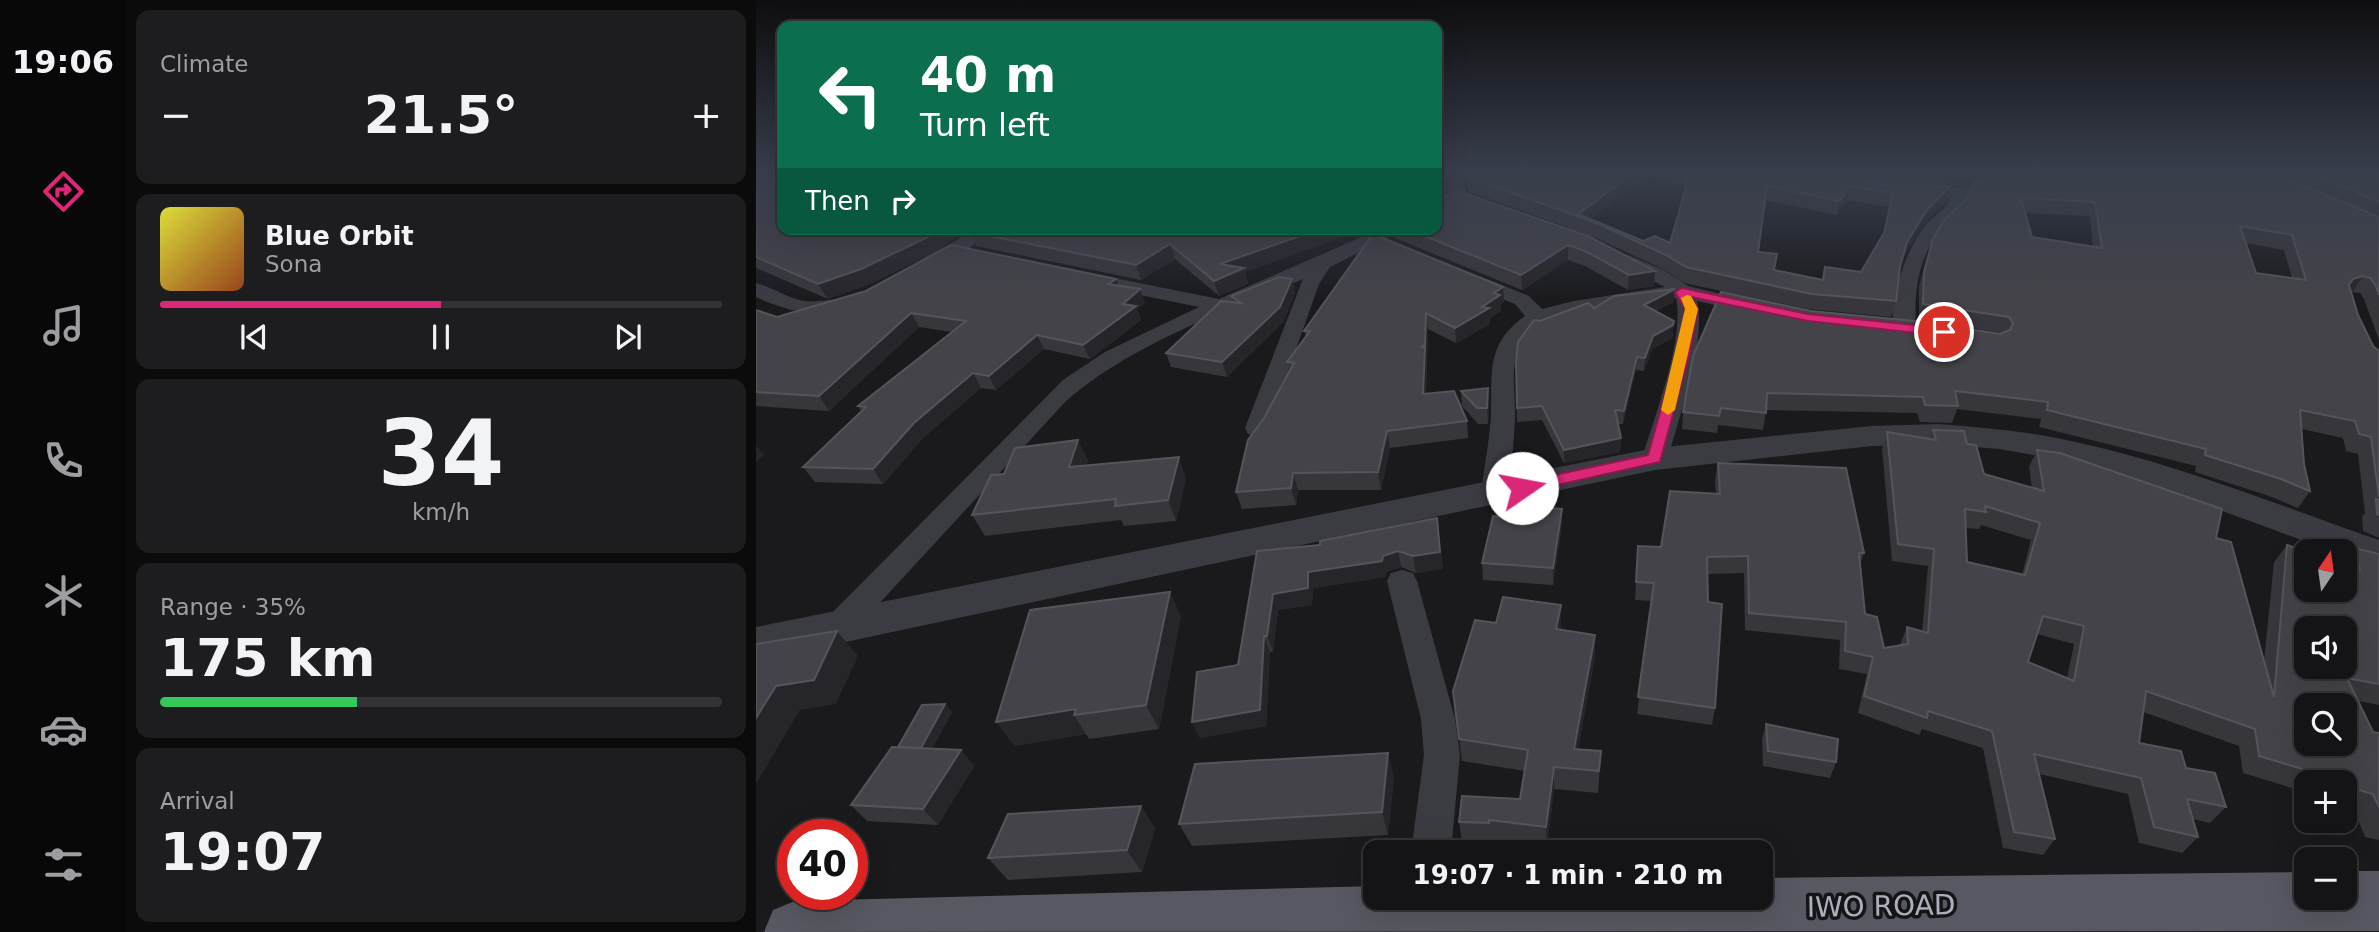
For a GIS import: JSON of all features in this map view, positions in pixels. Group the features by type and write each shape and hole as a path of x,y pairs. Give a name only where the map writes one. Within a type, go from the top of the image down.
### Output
{"main road":[{"name":"IWO ROAD","path":"1565,910 1938,918 2379,901"},
{"name":"IWO ROAD","path":"795,932 1217,918 1368,910"}],"street":[{"path":"1881,326 1912,328 1903,298 1913,261 1931,230 1949,214"},
{"path":"906,275 955,250 972,235"},
{"path":"840,625 1083,373 1110,356 1220,305 1389,236"},
{"path":"955,250 982,255"},
{"path":"1606,252 1661,276 1682,292 1691,309 1682,356 1655,459"},
{"path":"1257,428 1309,284 1322,264"},
{"path":"1448,270 1522,300 1537,317"},
{"path":"1061,273 1220,305"},
{"path":"756,289 802,308 819,310 861,298"},
{"path":"1495,493 1503,416 1501,383 1508,347 1519,330 1537,317 1574,307 1682,292 1772,311"},
{"path":"756,644 1655,459 1872,436 1939,434 1999,439 2070,451 2143,470 2379,554"},
{"path":"1402,581 1438,719 1442,755 1432,840"}],"building":[{"path":"756,214 777,214 777,235 931,235 861,269 818,284 756,257"},
{"path":"1442,214 1526,214 1588,236 1655,271 1629,275 1585,251 1568,245 1521,275 1422,235 1442,235"},
{"path":"1573,214 1579,214 1643,241 1655,236 1670,243 1678,214 1763,214 1758,252 1777,254 1774,270 1823,280 1825,267 1861,272 1884,233 1888,214 1924,214 1907,242 1900,267 1896,301 1812,294 1686,267 1594,222"},
{"path":"1950,214 2026,214 2032,237 2102,248 2097,214 2373,214 2379,217 2379,295 2370,278 2363,276 2353,279 2349,285 2358,315 2373,346 2379,351 2379,497 2371,437 2359,434 2355,421 2300,410 2304,464 2310,491 2205,455 2206,449 2047,410 2048,402 1955,391 1958,406 1925,405 1923,397 1767,393 1766,413 1721,408 1719,416 1683,412 1693,356 1721,292 1811,311 1925,322 2000,334 2010,330 2013,323 2009,317 1923,304 1924,272 1933,239","holes":["2240,226 2292,235 2306,280 2256,273"]},
{"path":"984,235 1303,235 1220,264 1244,268 1214,281 1170,244 1136,265"},
{"path":"1372,235 1503,287 1494,293 1500,295 1482,307 1489,308 1455,328 1426,313 1425,345 1421,347 1425,347 1423,394 1454,391 1467,421 1387,431 1378,472 1293,473 1291,488 1236,492 1248,440 1264,418 1294,363 1287,362 1310,331 1304,331"},
{"path":"951,245 1116,279 1108,284 1140,289 1123,304 1136,306 1083,345 1037,335 989,376 973,373 914,423 873,469 803,467 866,407 858,406 966,321 911,313 819,396 756,392 756,310 777,317 866,291"},
{"path":"1279,277 1292,279 1280,307 1222,362 1166,353 1221,301 1241,303 1231,296"},
{"path":"1675,289 1644,305 1674,321 1673,325 1653,336 1645,358 1637,357 1624,411 1615,410 1621,438 1564,450 1542,406 1517,408 1518,342 1534,320 1540,321 1588,303 1594,308 1614,296"},
{"path":"1488,388 1487,408 1477,408 1461,391"},
{"path":"1933,430 1964,431 1967,444 1976,445 1984,474 2044,491 2037,450 2060,453 2222,509 2216,538 2231,542 2274,697 2287,545 2294,548 2294,602 2357,602 2357,569 2360,570 2357,548 2379,554 2379,684 2352,679 2357,679 2357,616 2294,616 2294,679 2347,679 2354,693 2294,693 2294,756 2357,756 2357,699 2373,732 2379,733 2379,807 2373,794 2357,789 2357,770 2306,770 2259,756 2255,729 2146,691 2139,743 2181,751 2186,768 2215,773 2226,807 2187,799 2198,837 2154,827 2141,778 2034,754 2055,839 2014,832 1992,731 1928,711 1927,718 1864,696 1873,657 1845,651 1846,622 1749,613 1748,556 1707,557 1708,602 1722,604 1715,708 1638,697 1654,583 1636,582 1638,546 1661,547 1670,491 1720,494 1718,463 1846,468 1864,553 1859,553 1865,614 1877,617 1884,648 1908,644 1907,627 1928,633 1934,549 1898,544 1887,432 1936,440","holes":["1985,506 2040,523 2025,575 1967,562 1965,509 1986,512","2043,616 2084,626 2074,681 2028,662"]},
{"path":"1078,440 1069,467 1179,457 1168,500 1115,506 1116,499 972,515 991,475 1004,474 1015,448"},
{"path":"2376,499 2379,500 2379,515 2377,514"},
{"path":"1533,507 1562,509 1553,568 1482,563 1493,516 1530,518"},
{"path":"1437,518 1440,552 1413,556 1398,551 1383,556 1382,561 1308,572 1308,588 1273,594 1267,636 1264,636 1260,710 1192,722 1197,672 1238,665 1257,551 1320,545 1320,541"},
{"path":"1170,592 1146,705 1074,715 1076,709 996,722 1030,610"},
{"path":"1503,597 1561,605 1556,629 1595,635 1574,749 1601,751 1599,771 1554,767 1546,827 1489,820 1489,823 1459,822 1462,796 1520,799 1528,750 1459,739 1453,691 1475,620 1496,623"},
{"path":"837,631 814,680 776,686 756,718 756,644"},
{"path":"945,704 921,748 898,747 922,705"},
{"path":"1766,724 1838,739 1836,762 1768,751"},
{"path":"892,747 961,750 923,809 851,805"},
{"path":"1388,753 1382,812 1179,824 1195,764"},
{"path":"1141,806 1127,850 988,858 1008,814"}],"slow traffic":[{"path":"1668,410 1691,309 1687,298"}],"route":[{"path":"1522,488 1655,459 1682,356 1691,309 1682,292 1808,318 1944,332"}]}
